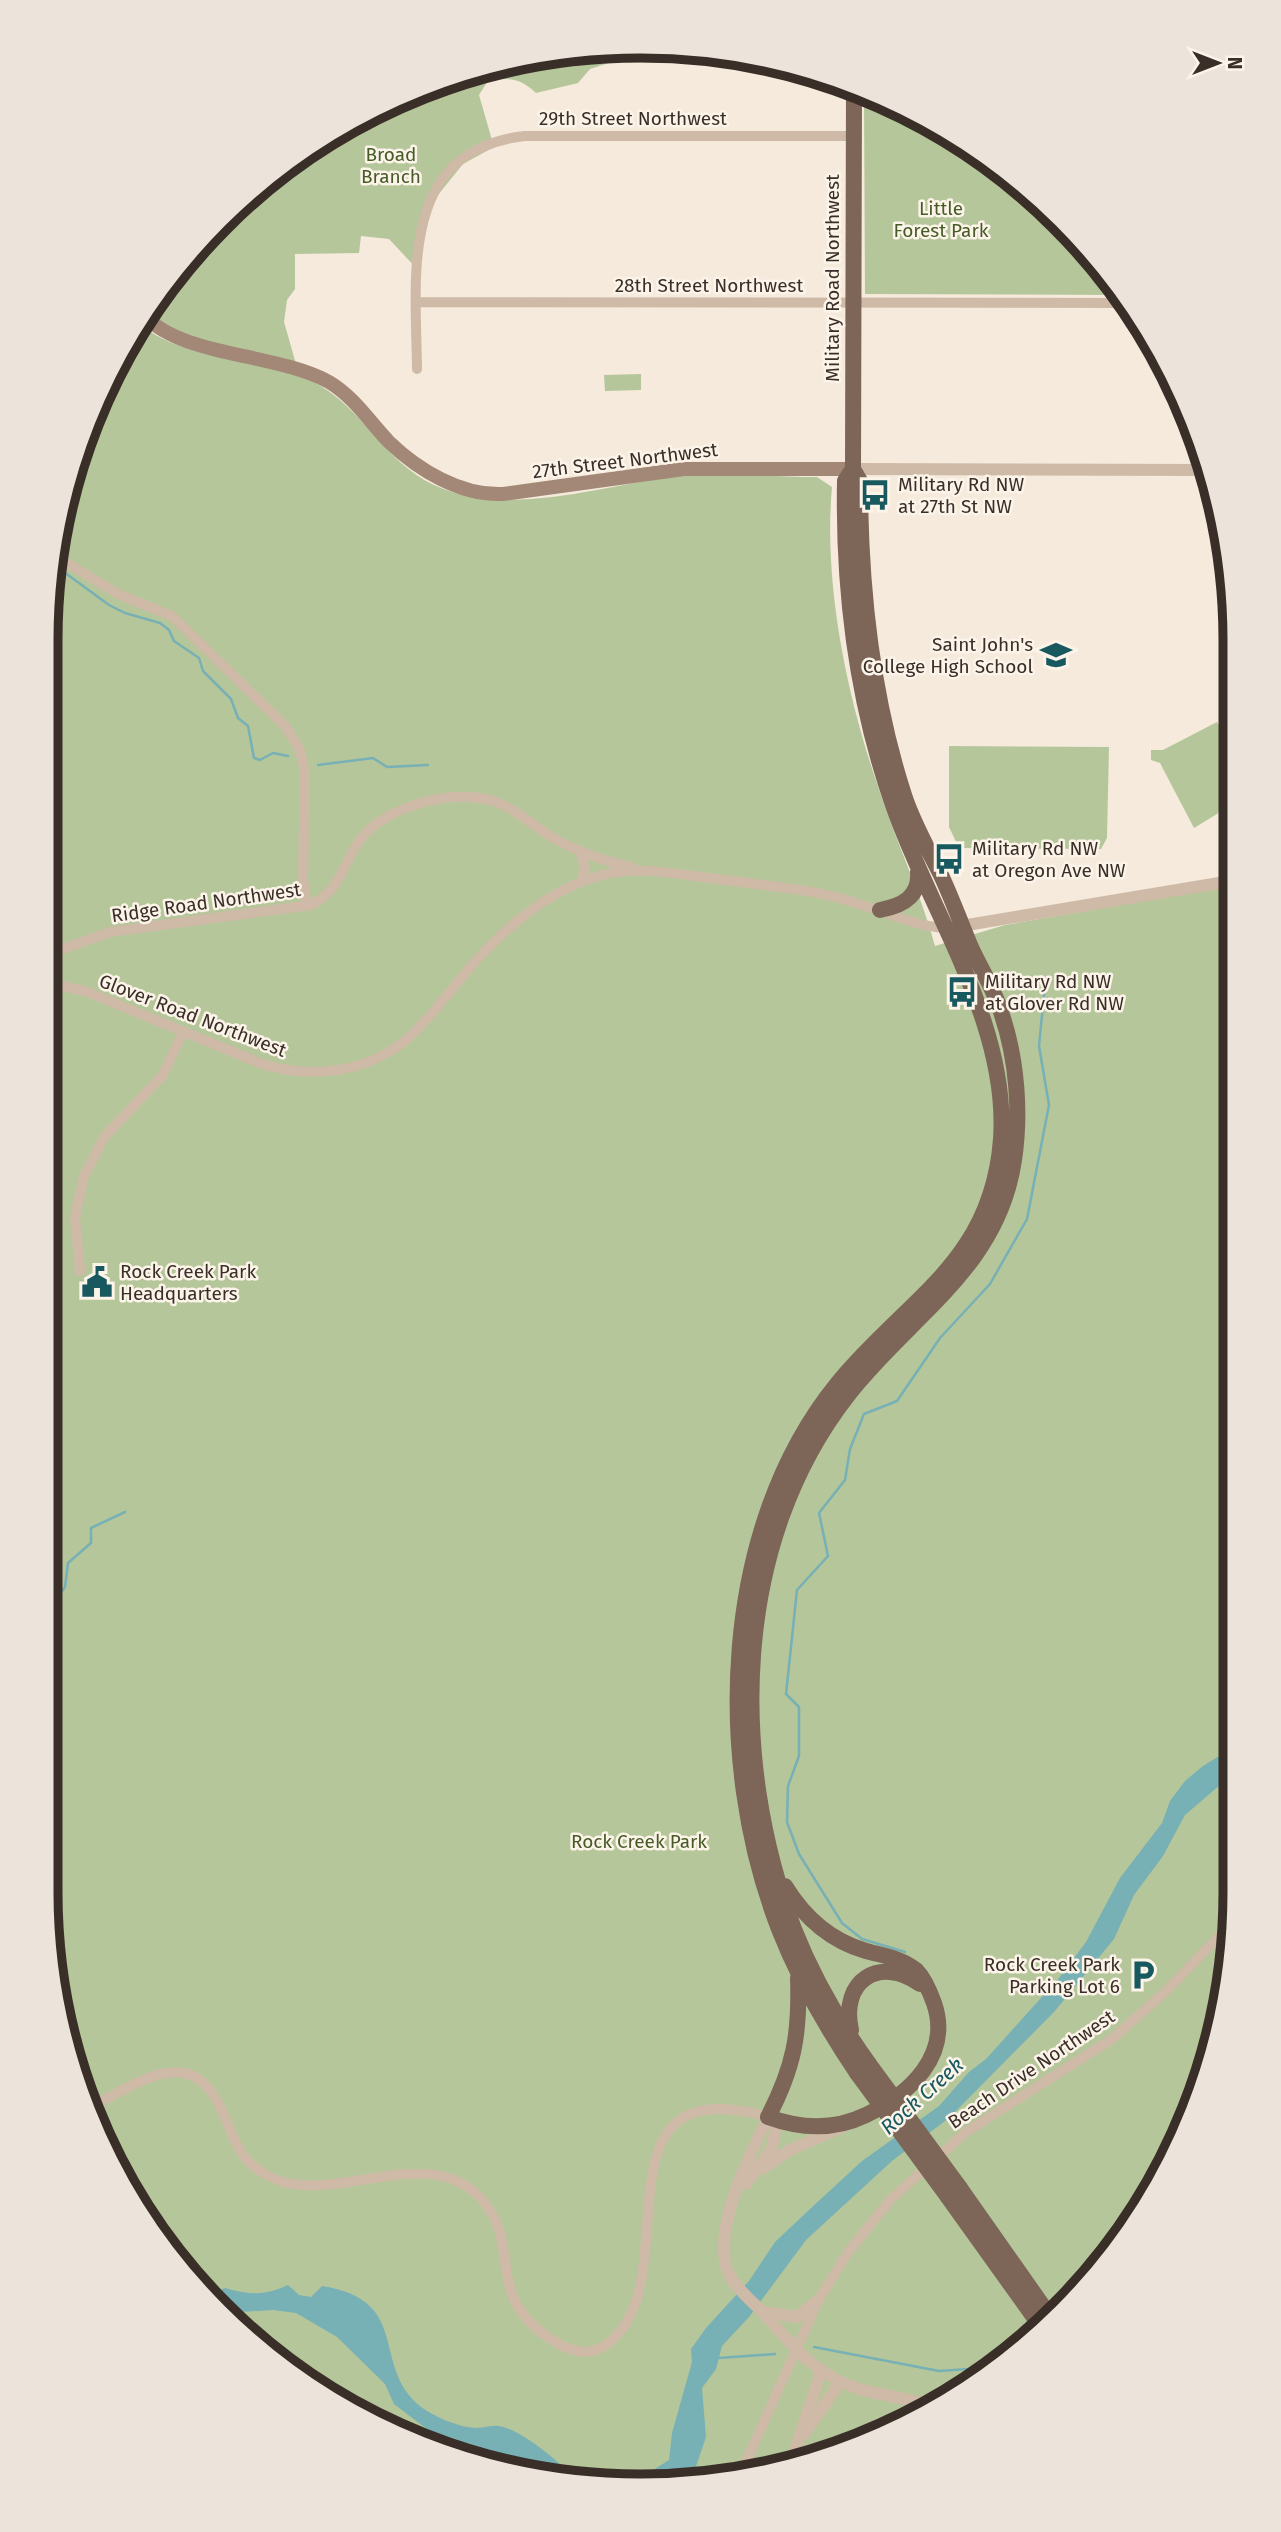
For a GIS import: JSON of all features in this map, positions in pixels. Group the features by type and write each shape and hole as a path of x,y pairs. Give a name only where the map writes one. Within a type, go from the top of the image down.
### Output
{"main road":[{"name":"Military Road Northwest","path":"853,98 853,469 860,481 864,593 874,674 888,741 914,821 1002,1012 1016,1084 1014,1161 1003,1205 982,1246 955,1285 866,1372 832,1415 804,1465 775,1533 757,1620 753,1706 757,1783 775,1868 796,1934 818,1983 854,2043 863,2069"},
{"name":"27th Street Northwest","path":"153,322 181,339 291,367 324,380 346,394 391,443 426,471 481,493 512,493 684,469 853,469"},
{"name":"Military Road Northwest","path":"853,469 845,481 845,525 853,633 885,778 918,872 982,1018 999,1077 1001,1138 993,1186 977,1226 953,1266 834,1387 794,1450 763,1528 743,1622 738,1709 740,1773 758,1862 791,1956 820,2015 1046,2311"},
{"path":"880,910 906,902 917,885 918,872"},
{"path":"775,1868 790,1894 816,1924 849,1945 903,1962 919,1973 930,1993 938,2019 938,2037 933,2056 925,2070 873,2112 845,2126 804,2125 768,2117 789,2073 796,2045 798,1978 791,1956"},
{"path":"854,2043 849,2004 853,1991 866,1978 882,1972 899,1973 930,1993"},
{"name":"Military Road Northwest","path":"954,2193 1036,2320"}],"street":[{"name":"29th Street Northwest","path":"416,369 418,236 434,193 451,168 485,146 516,137 853,136"},
{"name":"28th Street Northwest","path":"416,302 1115,303"},
{"name":"27th Street Northwest","path":"853,469 1196,467"},
{"path":"63,561 112,592 177,620 285,726 301,754 305,770 303,880 307,906"},
{"name":"Ridge Road Northwest","path":"58,950 110,932 307,906 334,889 352,849 369,829 389,817 440,799 468,797 493,802 580,851 645,871"},
{"path":"580,851 585,867 582,881"},
{"name":"Glover Road Northwest","path":"59,985 91,993 283,1070 320,1072 360,1064 404,1041 501,936 543,903 582,881 609,873 645,871 793,889 880,910 927,926 944,928"},
{"path":"944,928 1223,882"},
{"path":"80,1271 75,1224 83,1175 105,1136 163,1075 183,1032"},
{"name":"Beach Drive Northwest","path":"745,2465 819,2298 859,2238 911,2179 966,2132 1112,2039 1165,1992 1222,1934"},
{"path":"98,2103 152,2078 177,2072 202,2081 221,2107 243,2156 272,2177 291,2184 323,2186 418,2172 449,2175 466,2185 495,2217 510,2295 522,2315 566,2348 584,2352 602,2348 624,2326 643,2267 653,2163 670,2131 694,2114 712,2109 740,2109 768,2117 776,2127 775,2142 734,2200"},
{"path":"768,2117 744,2169 734,2200 724,2245 727,2269 736,2283 795,2350 821,2372 854,2387 919,2403"},
{"path":"746,2183 786,2152 845,2126"},
{"path":"764,2312 798,2316 819,2298"},
{"path":"794,2453 821,2372"},
{"path":"794,2453 835,2390 838,2380"}],"green space":[{"name":"Broad Branch","path":"640,58 721,64 612,62 590,69 578,83 536,93 525,84 514,80 489,79 479,95 494,147 463,164 429,206 419,271 389,239 361,236 359,253 295,254 295,289 287,300 284,322 296,364 171,332 155,318 202,256 228,228 256,202 317,156 383,118 453,89 490,78 527,69 564,63"},
{"name":"Little Forest Park","path":"864,102 932,136 995,178 1053,228 1109,295 865,294"},
{"name":"Rock Creek Park","path":"148,329 176,345 272,368 314,382 346,406 416,475 434,485 463,495 493,499 555,497 649,480 713,474 817,477 832,487 831,564 849,683 869,759 935,946 1005,925 1223,887 1222,1930 1212,2005 1192,2079 1179,2115 1145,2183 1125,2215 1079,2276 1053,2304 1025,2330 964,2376 932,2396 864,2430 828,2443 754,2463 679,2473 640,2474 602,2473 527,2463 453,2443 417,2430 349,2396 286,2354 228,2304 178,2246 136,2183 102,2115 78,2042 63,1968 58,1892 59,602 69,527 89,453 118,383"},
{"path":"641,374 641,390 605,391 604,375"},
{"path":"1217,722 1223,731 1223,807 1194,828 1160,763 1151,760 1151,750 1163,750"},
{"path":"949,746 1109,747 1107,838 1101,849 959,848 949,827"}],"water":[{"path":"1223,1754 1223,1782 1185,1815 1163,1856 1134,1895 1114,1939 1054,2012 949,2118 892,2161 806,2240 749,2317 722,2346 716,2369 702,2388 706,2437 694,2471 647,2474 669,2460 672,2433 692,2362 691,2349 706,2328 749,2281 775,2242 862,2161 939,2106 969,2072 986,2059 1059,1978 1086,1942 1120,1878 1162,1823 1170,1801 1185,1781"},
{"path":"288,2285 299,2295 311,2297 322,2286 351,2294 370,2306 381,2322 398,2377 409,2395 427,2411 465,2426 508,2428 539,2447 564,2469 485,2452 456,2439 432,2433 394,2404 385,2384 337,2337 296,2313 273,2310 237,2312 216,2291 225,2288 257,2293"}],"waterway":[{"path":"62,571 109,605 125,613 160,623 169,630 174,641 199,658 203,671 231,699 238,718 248,726 254,758 260,760 273,753 288,756"},
{"path":"318,765 373,758 387,767 428,765"},
{"path":"905,1952 862,1939 842,1923 799,1854 787,1822 788,1786 799,1756 799,1707 786,1694 797,1590 828,1556 819,1513 845,1480 850,1449 864,1414 897,1401 940,1338 990,1284 1027,1219 1049,1105 1039,1046 1045,985"},
{"path":"58,1597 65,1587 68,1563 91,1543 91,1528 125,1512"},
{"path":"814,2347 939,2371 974,2369"},
{"path":"719,2358 775,2354"}],"place":[{"name":"Military Rd NW at 27th St NW","path":"875,495"},
{"name":"Saint John's College High School","path":"1056,655"},
{"name":"Military Rd NW at Oregon Ave NW","path":"949,859"},
{"name":"Military Rd NW at Glover Rd NW","path":"962,992"},
{"name":"Rock Creek Park Headquarters","path":"97,1282"},
{"name":"Rock Creek Park Parking Lot 6","path":"1143,1975"}],"water label":[{"name":"Rock Creek","path":"922,2096"}]}
